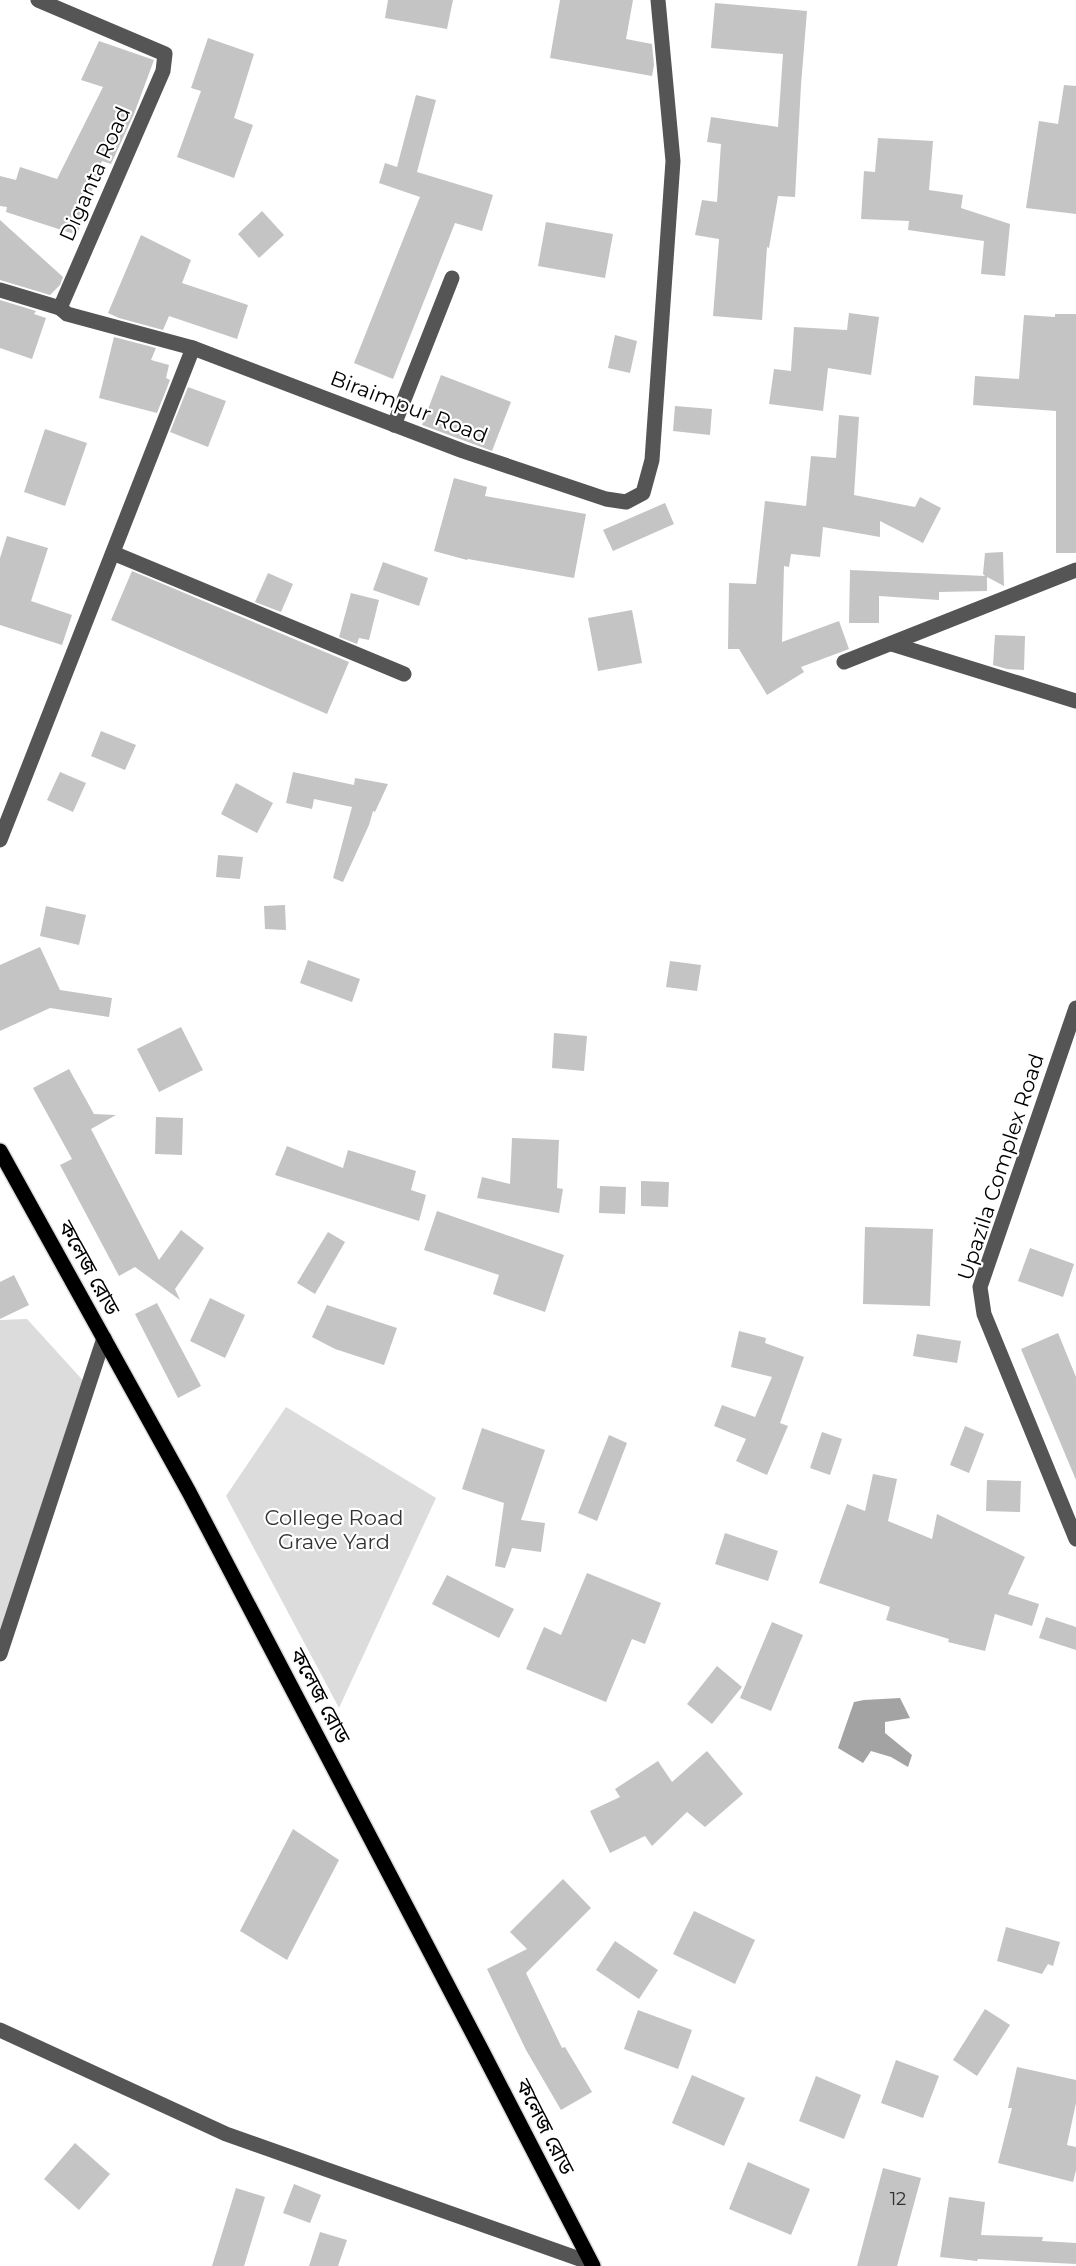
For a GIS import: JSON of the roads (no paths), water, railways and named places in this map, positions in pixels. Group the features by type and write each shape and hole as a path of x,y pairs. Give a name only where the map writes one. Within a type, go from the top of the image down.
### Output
{"main road":[{"name":"কলেজ রোড","path":"0,1151 201,1513 592,2265"}],"street":[{"name":"Diganta Road","path":"38,0 165,54 163,71 60,309"},
{"name":"Biraimpur Road","path":"193,348 463,451 606,499 626,502 643,493 652,460 673,161 657,0"},
{"path":"394,425 452,278"},
{"path":"0,290 60,309 67,314 193,348 0,840"},
{"path":"113,553 404,674"},
{"path":"843,662 1076,570"},
{"path":"892,644 1076,701"},
{"name":"Upazila Complex Road","path":"1076,1008 980,1287 984,1314 1076,1539"},
{"path":"0,1654 104,1338"},
{"path":"0,2030 226,2134 592,2265"}],"park label":[{"name":"College Road Grave Yard","path":"334,1530"}]}
